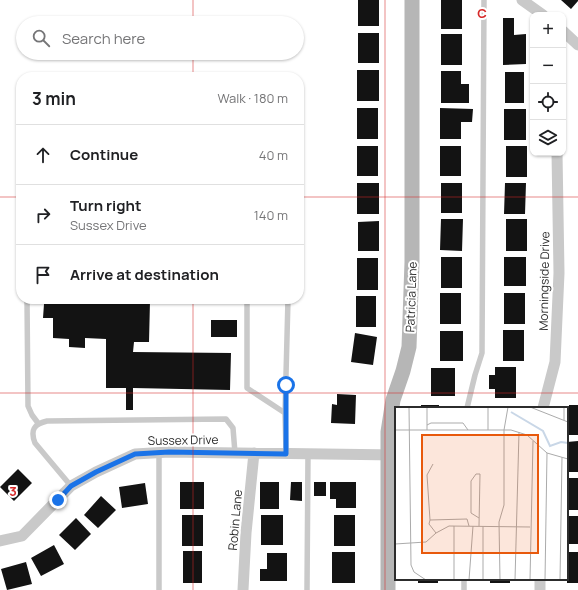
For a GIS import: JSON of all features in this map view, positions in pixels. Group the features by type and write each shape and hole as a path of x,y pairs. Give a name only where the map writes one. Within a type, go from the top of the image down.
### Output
{"street":[{"name":"Patricia Lane","path":"388,590 392,455 388,432 393,400 409,347 412,262 412,0"},
{"path":"522,0 539,12"},
{"path":"566,34 578,45"},
{"name":"Morningside Drive","path":"543,407 555,362 559,272 557,156"},
{"name":"Sussex Drive","path":"0,541 22,536 71,486 96,472 135,454 254,453 392,455"},
{"name":"Robin Lane","path":"244,590 246,533 254,453"}],"lane":[{"path":"467,407 482,353 484,0"},
{"path":"27,304 28,406 38,423"},
{"path":"247,304 247,388 285,413"},
{"path":"286,454 285,413 288,304"},
{"path":"71,486 35,443 33,433 38,423 47,421 226,419 233,428 235,453"},
{"path":"159,453 159,590"},
{"path":"307,590 308,454"}],"building":[{"path":"358,0 379,0 379,26 358,26"},
{"path":"441,0 462,0 462,29 441,29"},
{"path":"561,0 578,0 578,1 571,9"},
{"path":"503,18 514,18 514,35 526,34 526,64 503,65"},
{"path":"358,33 379,33 379,63 358,63"},
{"path":"441,34 462,34 462,65 441,65"},
{"path":"357,70 379,70 379,101 357,101"},
{"path":"441,71 461,71 461,84 469,84 469,103 441,103"},
{"path":"505,72 524,72 524,103 505,103"},
{"path":"357,108 378,108 378,139 357,139"},
{"path":"440,108 473,109 472,122 461,122 461,139 440,139"},
{"path":"504,109 526,109 526,140 504,140"},
{"path":"357,146 378,146 378,176 357,176"},
{"path":"440,146 461,146 461,176 440,176"},
{"path":"506,146 527,146 527,177 506,177"},
{"path":"357,183 379,183 379,214 357,214"},
{"path":"441,183 462,183 462,213 441,213"},
{"path":"505,183 526,183 525,214 504,214"},
{"path":"441,219 463,219 462,251 440,250"},
{"path":"506,219 527,219 527,251 506,251"},
{"path":"379,221 379,251 358,251 358,222"},
{"path":"441,257 462,257 462,288 441,288"},
{"path":"504,257 526,257 526,286 504,286"},
{"path":"357,258 378,258 378,290 357,290"},
{"path":"440,293 461,293 461,324 440,324"},
{"path":"504,293 525,293 525,324 504,324"},
{"path":"356,296 376,296 376,327 356,327"},
{"path":"44,304 150,304 149,342 134,342 133,352 231,353 230,390 133,388 133,410 126,410 126,388 106,388 106,339 85,338 85,348 69,347 69,339 53,338 53,318 43,318"},
{"path":"211,320 237,320 237,337 211,337"},
{"path":"503,330 524,330 524,361 503,361"},
{"path":"440,331 463,331 463,361 440,361"},
{"path":"355,333 377,337 373,365 351,362"},
{"path":"495,367 516,367 516,398 495,398 495,389 489,389 489,375 495,375"},
{"path":"431,368 455,368 455,396 431,396"},
{"path":"337,394 356,395 355,424 331,423 332,404 337,405"},
{"path":"421,405 439,405 439,407 421,407"},
{"path":"569,405 578,405 578,435 569,435"},
{"path":"513,406 513,407 484,407"},
{"path":"578,441 578,472 568,472 568,442"},
{"path":"18,469 32,483 14,501 0,487"},
{"path":"568,478 578,478 578,510 568,510"},
{"path":"180,482 204,482 204,509 180,509"},
{"path":"260,482 279,482 279,509 260,509"},
{"path":"291,482 302,482 302,501 290,500"},
{"path":"314,482 326,482 326,496 314,496"},
{"path":"330,482 356,482 356,508 336,508 336,499 330,499"},
{"path":"145,483 148,504 122,508 119,487"},
{"path":"101,496 116,510 98,528 84,515"},
{"path":"182,515 203,515 203,546 182,546"},
{"path":"261,515 283,515 283,545 261,545"},
{"path":"334,515 355,515 355,546 334,546"},
{"path":"568,516 578,516 578,544 568,544"},
{"path":"76,518 91,534 75,550 59,535"},
{"path":"54,545 64,564 41,576 31,558"},
{"path":"183,551 202,551 202,583 183,583"},
{"path":"332,552 355,552 355,583 332,583"},
{"path":"568,552 578,552 578,583 567,583"},
{"path":"267,553 287,553 287,581 260,581 260,569 267,569"},
{"path":"26,562 32,584 7,590 1,569"},
{"path":"418,580 438,580 438,583 418,583"},
{"path":"490,580 510,580 510,583 490,583"}],"route":[{"path":"58,500 71,486 96,472 135,454 169,452 286,454 286,385"}]}
